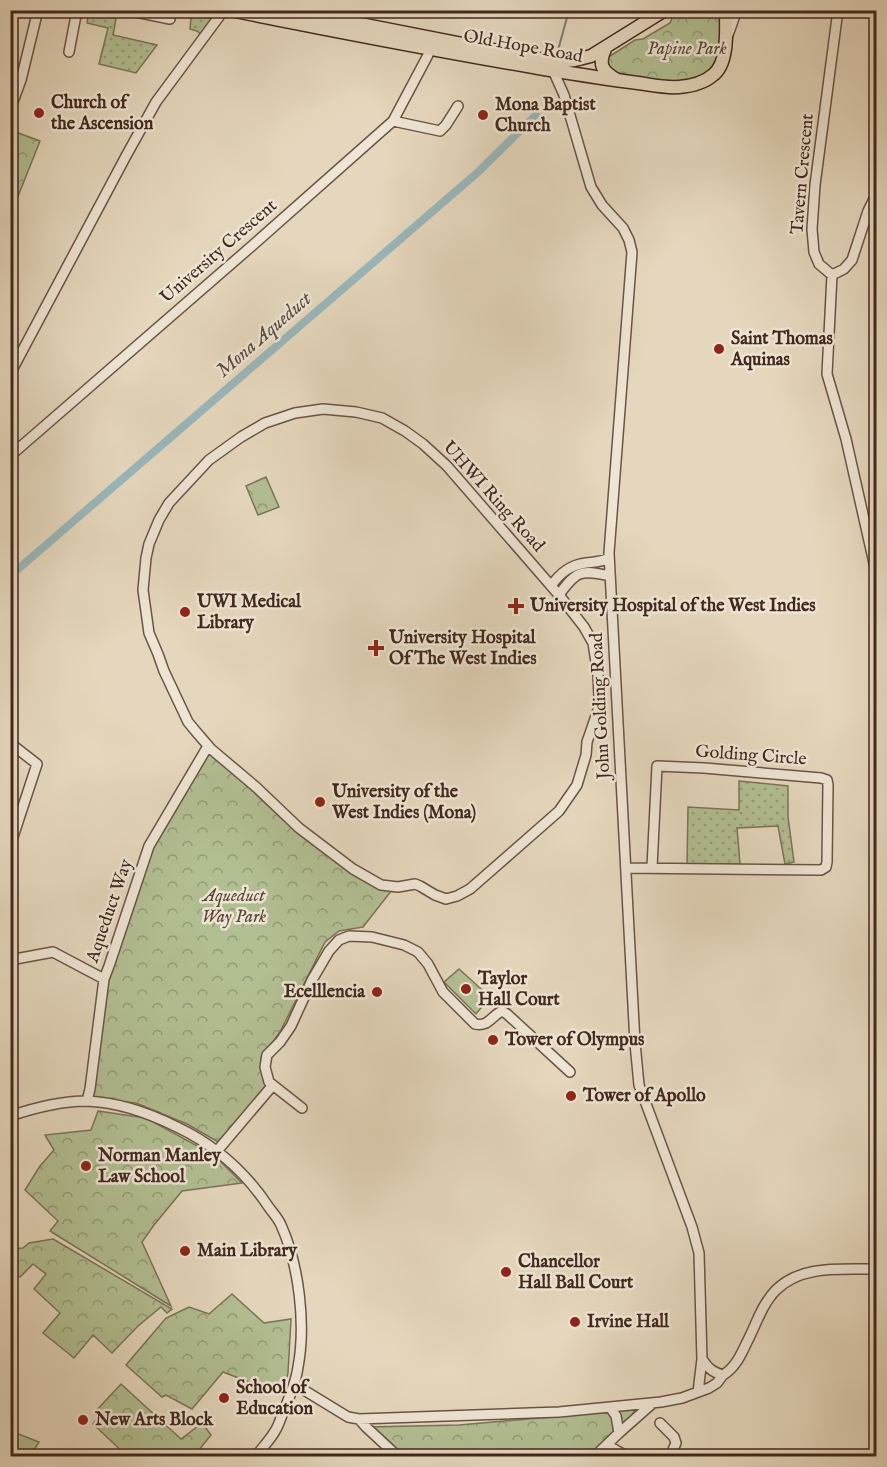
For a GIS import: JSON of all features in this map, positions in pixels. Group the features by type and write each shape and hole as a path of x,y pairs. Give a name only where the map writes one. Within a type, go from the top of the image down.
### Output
{"main road":[{"name":"Old Hope Road","path":"230,10 484,59 551,66 591,56 664,10"},
{"name":"Old Hope Road","path":"289,10 618,81 660,86 691,86 704,81 715,74 722,64 725,48"},
{"path":"725,48 726,10"},
{"path":"604,49 601,59 603,68 618,81"}],"street":[{"path":"10,110 21,80 38,10"},
{"path":"69,52 77,10"},
{"path":"126,10 170,19"},
{"path":"10,374 156,102 224,10"},
{"path":"725,48 737,10"},
{"name":"Tavern Crescent","path":"832,275 819,264 814,252 812,229 815,186 838,10"},
{"name":"University Crescent","path":"10,456 393,121 428,55"},
{"name":"John Golding Road","path":"551,66 564,94 591,187 602,205 623,228 632,252 609,558 635,1043 639,1085 692,1227 699,1253 702,1359 699,1392"},
{"path":"10,78 21,80"},
{"path":"393,121 440,131 458,106"},
{"path":"876,195 868,211 852,260 844,269 832,275 827,374 846,439 876,572"},
{"name":"UHWI Ring Road","path":"324,409 356,412 382,418 423,444 447,466 551,586 584,627 593,643 598,675 598,710 587,742 577,784 559,811 470,889 446,899 435,896 415,884 398,887 381,885 353,869 294,824 256,787 208,746 188,722 164,671 149,633 143,590 149,543 159,520 169,503 209,460 241,436 265,423 295,413 324,409"},
{"path":"551,586 556,578 572,566 604,561 609,558"},
{"path":"559,595 576,575 582,573 610,576"},
{"path":"10,743 37,764 10,846"},
{"name":"Aqueduct Way","path":"87,1101 104,979 150,846 208,746"},
{"name":"Golding Circle","path":"626,868 821,870 826,867 827,862 827,780 657,766 652,867"},
{"path":"302,1108 269,1082 265,1067 267,1055 291,1026 312,980 329,951 339,940 350,936 372,937 404,945 418,952 428,964 443,992 475,1024 489,1023 502,1011 570,1072"},
{"path":"10,960 53,952 104,979"},
{"path":"217,1151 273,1085"},
{"path":"10,1116 72,1102 87,1101 130,1108 162,1119 192,1134 229,1159 265,1201 280,1224 292,1260 301,1316 299,1363 294,1384 276,1430 256,1456"},
{"path":"294,1384 348,1417 359,1419 548,1412 672,1400 709,1388 729,1371 742,1353 764,1307 776,1290 794,1277 824,1269 876,1269"},
{"path":"702,1359 708,1368 723,1375"},
{"path":"595,1456 654,1402"},
{"path":"615,1406 616,1416 623,1430"},
{"path":"359,1419 393,1452"},
{"path":"660,1423 674,1437 676,1443 672,1452 667,1456"},
{"path":"607,1445 626,1456"}],"green space":[{"path":"89,11 117,13 113,35 157,45 136,73 99,64 108,28 87,23"},
{"path":"152,11 195,11 211,14 214,18 203,36 190,29 191,18"},
{"name":"Papine Park","path":"682,11 722,11 718,56 711,68 696,81 667,82 611,72 607,66 607,58 635,40 643,39 670,23 673,16"},
{"path":"13,131 40,141 11,214 10,137"},
{"path":"266,477 279,507 258,515 246,486"},
{"name":"Aqueduct Way Park","path":"209,750 281,816 392,890 363,927 339,931 325,942 280,1032 261,1058 270,1086 220,1143 187,1124 136,1103 91,1098 109,972 152,847"},
{"path":"739,781 788,786 788,817 794,862 785,864 778,826 737,828 740,864 687,864 688,807 739,810"},
{"name":"Taylor Hall Court","path":"459,969 490,997 476,1014 444,982"},
{"path":"98,1111 146,1118 214,1155 242,1183 182,1191 142,1242 171,1306 50,1231 58,1221 25,1190 40,1166 54,1150 45,1135 91,1130"},
{"path":"53,1239 172,1309 167,1313 161,1307 138,1326 112,1353 93,1335 74,1358 43,1333 60,1313 34,1289 46,1274 33,1264 20,1277 11,1269 11,1249 23,1248 29,1243"},
{"path":"232,1294 264,1323 291,1319 288,1373 283,1395 223,1372 192,1409 166,1395 162,1397 126,1365 166,1318 189,1307 209,1314"},
{"path":"121,1384 181,1439 202,1423 211,1435 194,1456 127,1456 93,1424 98,1417 94,1413"},
{"path":"644,1409 595,1456 389,1456 366,1427 459,1425"},
{"path":"11,1431 39,1442 30,1456 11,1456"}],"waterway":[{"path":"557,54 569,10"},
{"name":"Mona Aqueduct","path":"10,576 477,173 536,115"}],"place":[{"name":"Church of the Ascension","path":"39,113"},
{"name":"Mona Baptist Church","path":"483,115"},
{"name":"Saint Thomas Aquinas","path":"719,349"},
{"name":"University Hospital of the West Indies","path":"516,606"},
{"name":"UWI Medical Library","path":"185,612"},
{"name":"University Hospital Of The West Indies","path":"376,648"},
{"name":"University of the West Indies (Mona)","path":"320,802"},
{"name":"Taylor Hall Court","path":"466,989"},
{"name":"Ecelllencia","path":"377,992"},
{"name":"Tower of Olympus","path":"493,1040"},
{"name":"Tower of Apollo","path":"571,1096"},
{"name":"Norman Manley Law School","path":"86,1166"},
{"name":"Main Library","path":"185,1251"},
{"name":"Chancellor Hall Ball Court","path":"506,1272"},
{"name":"Irvine Hall","path":"575,1322"},
{"name":"School of Education","path":"224,1398"},
{"name":"New Arts Block","path":"83,1420"}]}
